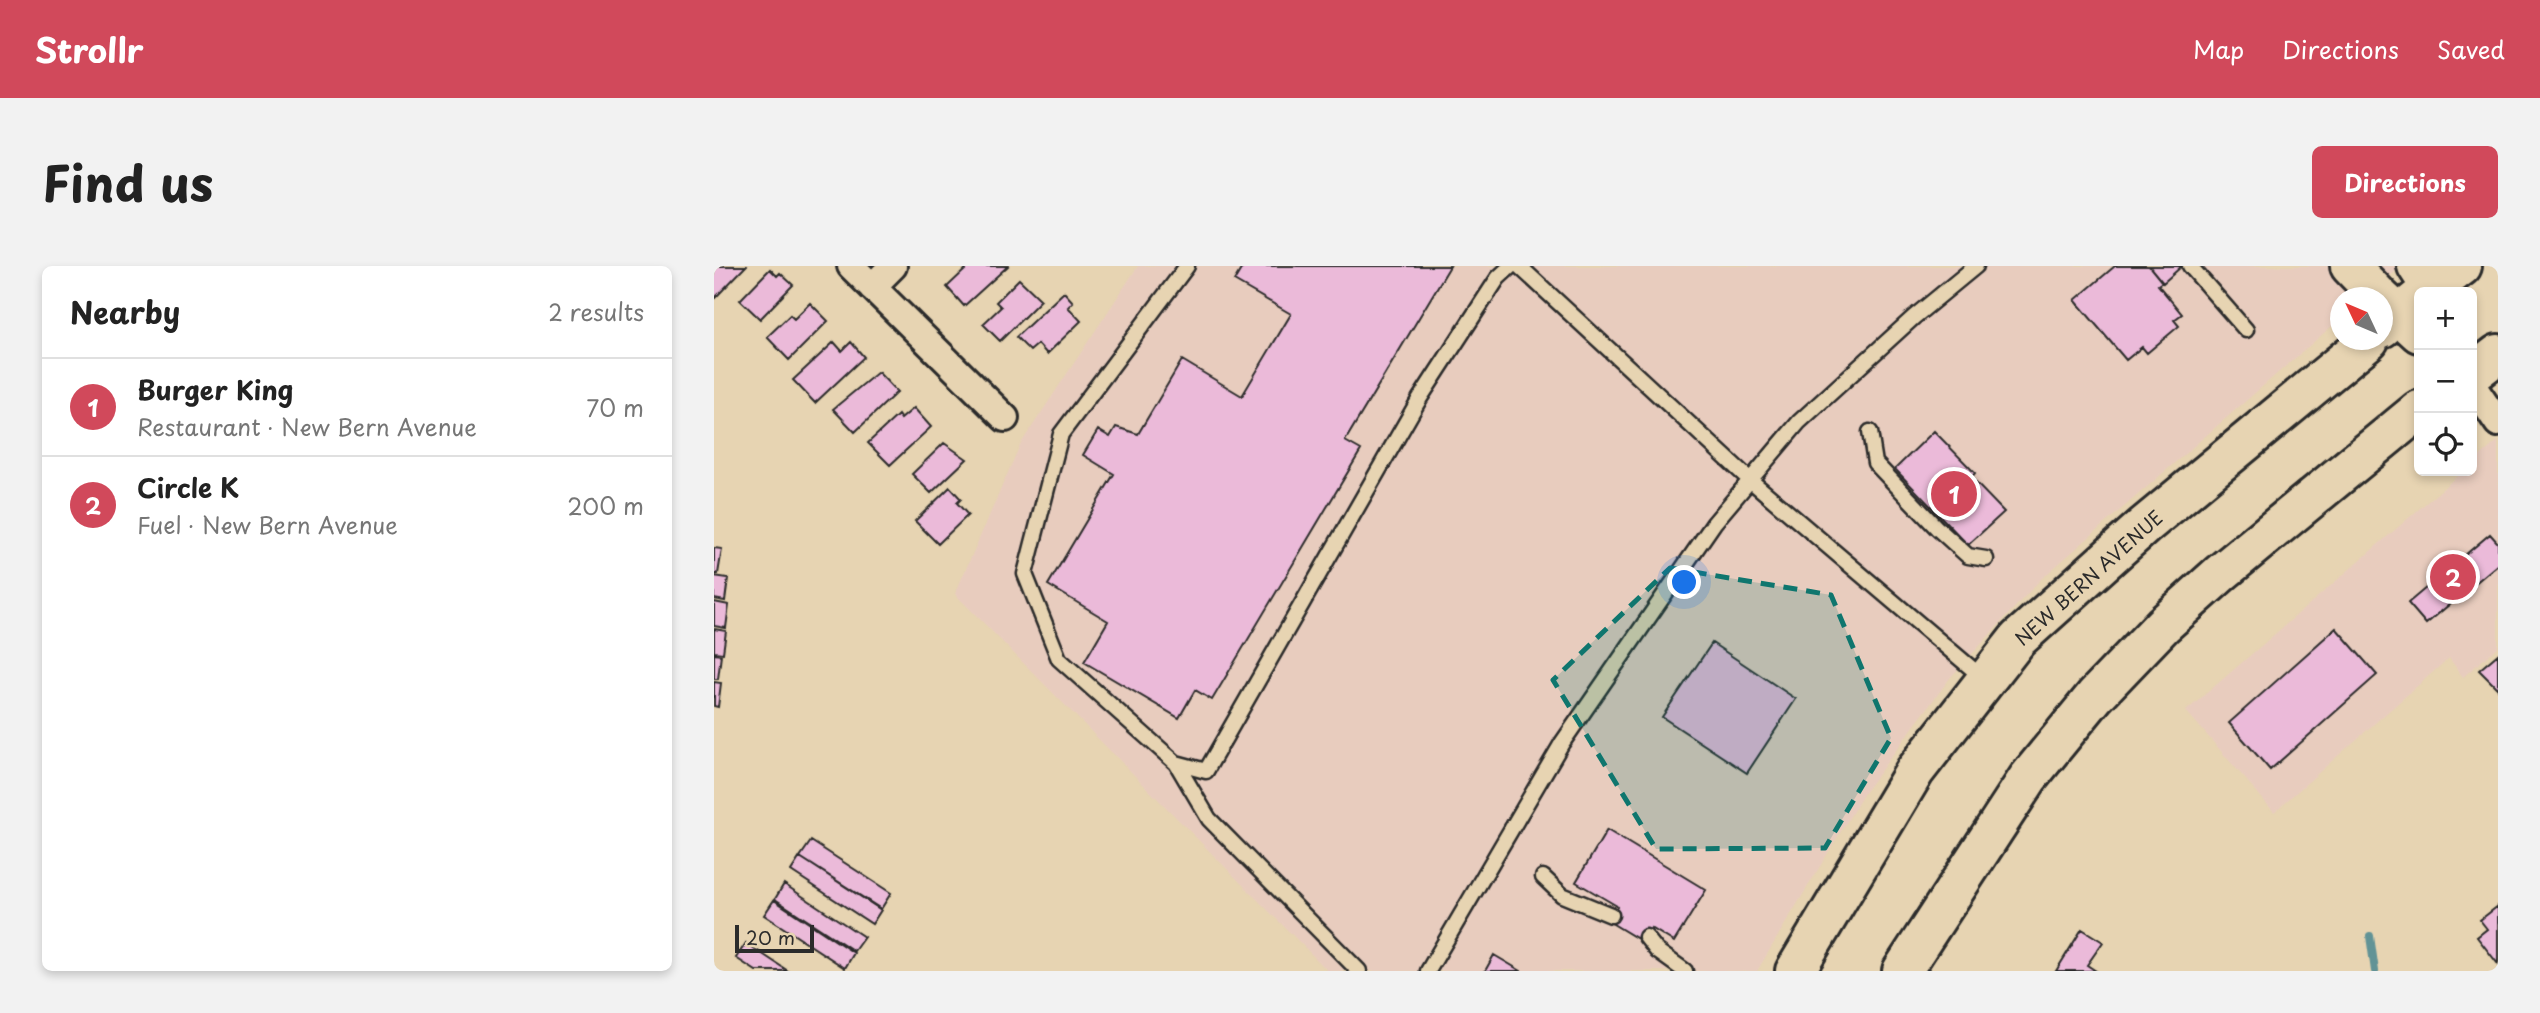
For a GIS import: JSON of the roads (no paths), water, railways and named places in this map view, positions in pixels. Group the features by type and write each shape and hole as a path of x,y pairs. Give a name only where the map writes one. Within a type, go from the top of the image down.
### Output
{"main road":[{"path":"2350,266 2414,298"},
{"name":"NEW BERN AVENUE","path":"1795,971 1915,771 2018,639 2144,526 2357,350"},
{"path":"2477,370 2498,354"},
{"path":"1902,971 2028,778 2095,696 2163,625 2221,573 2415,413"}],"street":[{"path":"850,266 1005,418"},
{"path":"872,287 893,266"},
{"path":"2477,392 2498,423"}],"lane":[{"path":"1187,266 1061,434 1024,574 1059,659 1176,763 1209,819 1359,971"},
{"path":"1176,763 1206,771 1420,398 1498,278 1511,266"},
{"path":"1518,266 1750,481 1986,680"},
{"path":"1428,971 1562,743 1714,523 1799,422 1914,317 1976,266"},
{"path":"2190,266 2246,331"},
{"path":"1870,432 1875,463 1937,528 1968,556 1986,559"},
{"path":"1543,877 1562,895 1611,915"},
{"path":"1646,937 1657,951 1685,971"}],"waterway":[{"path":"2370,936 2375,971"}],"place":[{"name":"Burger King","path":"1954,494"},
{"name":"Circle K","path":"2453,577"}]}
